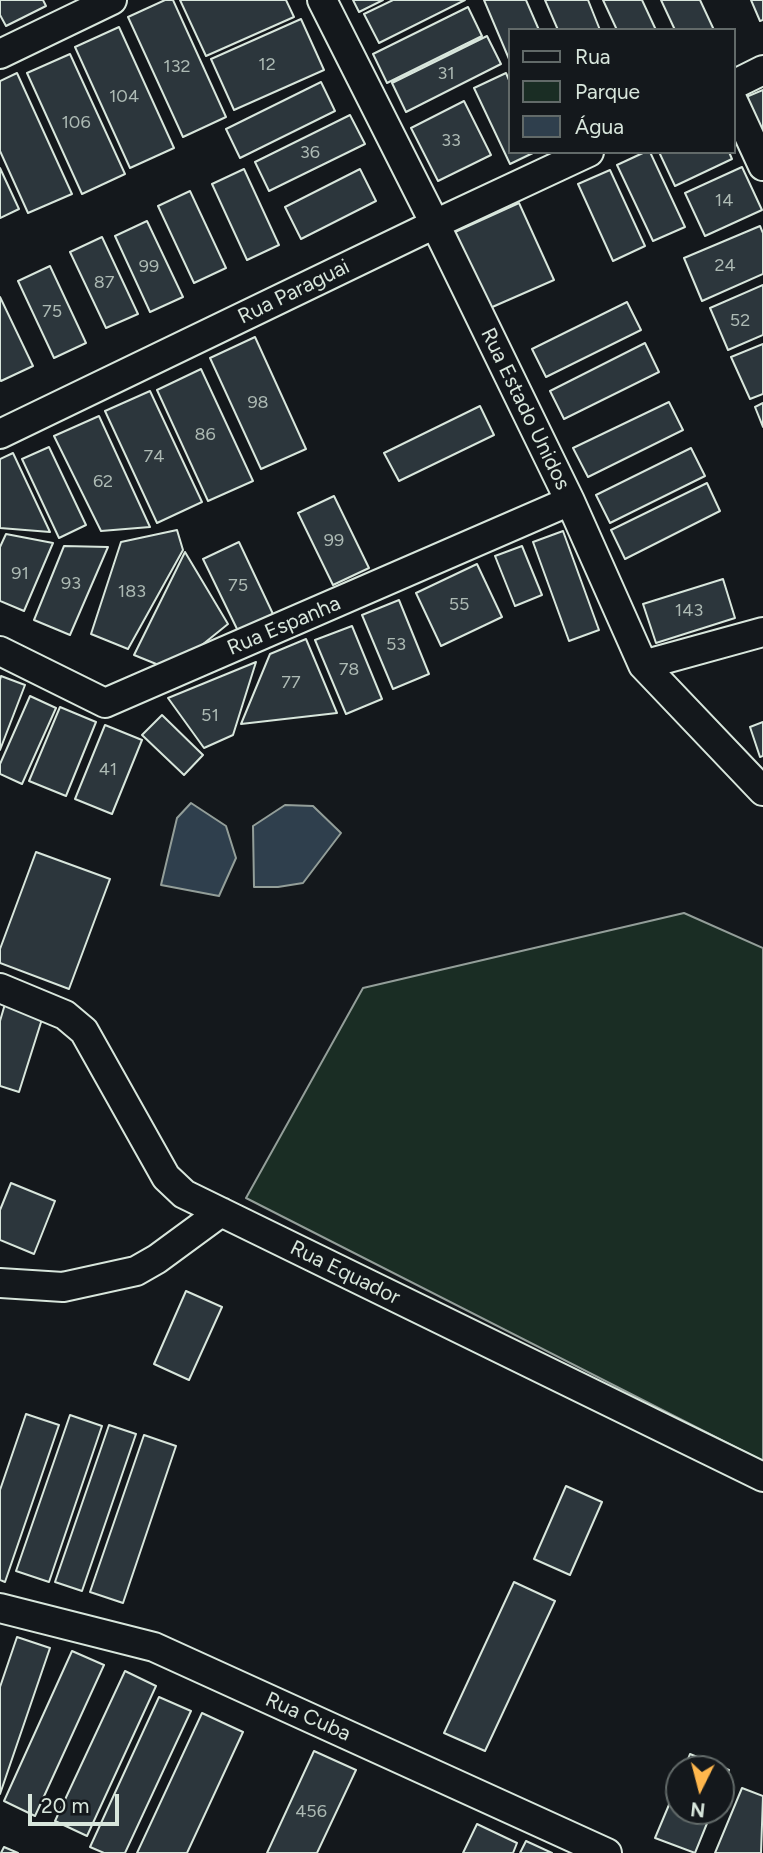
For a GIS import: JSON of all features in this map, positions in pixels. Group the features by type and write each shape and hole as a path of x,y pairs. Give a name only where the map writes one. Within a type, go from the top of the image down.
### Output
{"street":[{"path":"0,54 112,0"},
{"name":"Rua Estado Unidos","path":"322,0 570,501 643,665 763,791"},
{"path":"735,84 763,70"},
{"path":"735,105 763,166"},
{"name":"Rua Paraguai","path":"0,434 585,154"},
{"name":"Rua Espanha","path":"0,651 106,703 570,501"},
{"path":"643,665 763,632"},
{"name":"Rua Equador","path":"0,988 65,1015 83,1031 166,1177 184,1194 763,1477"},
{"path":"0,1283 63,1287 136,1271 157,1259 221,1212"},
{"name":"Rua Cuba","path":"0,1608 154,1647 607,1853"}],"green space":[{"path":"684,913 763,948 763,1461 246,1198 363,988"}],"water":[{"path":"191,803 226,826 236,858 219,896 161,885 177,818"},
{"path":"285,805 313,806 341,833 303,883 254,887 253,826"}],"building":[{"path":"0,0 43,0 46,6 6,26 0,15"},
{"path":"165,0 173,0 226,117 183,137 128,17"},
{"path":"180,0 286,0 294,17 206,56"},
{"path":"353,0 383,0 359,12"},
{"path":"393,0 465,0 379,43 364,14"},
{"path":"484,0 526,0 538,28 508,28 508,57"},
{"path":"545,0 588,0 599,28 557,28"},
{"path":"603,0 642,0 655,28 616,28"},
{"path":"661,0 700,0 713,28 674,28"},
{"path":"751,0 763,0 763,20 760,21"},
{"path":"468,7 482,36 387,83 373,54"},
{"path":"301,19 324,70 234,110 211,59"},
{"path":"119,27 174,148 130,168 75,47"},
{"path":"487,36 501,64 406,112 392,83"},
{"path":"70,54 125,174 82,194 27,73"},
{"path":"17,73 72,194 28,213 0,151 0,81"},
{"path":"506,73 508,154 531,154 510,164 474,88"},
{"path":"321,82 335,111 240,158 226,129"},
{"path":"763,90 763,129 753,133 739,100"},
{"path":"464,101 491,155 438,181 411,128"},
{"path":"350,115 365,144 269,191 255,162"},
{"path":"641,154 651,154 685,227 653,241 617,165"},
{"path":"660,154 730,154 732,159 675,186"},
{"path":"742,167 762,210 705,236 685,193"},
{"path":"0,168 19,209 0,218"},
{"path":"244,169 279,245 247,260 212,184"},
{"path":"360,169 376,201 301,239 285,207"},
{"path":"610,170 645,246 613,261 578,184"},
{"path":"190,191 226,268 194,283 158,206"},
{"path":"519,203 554,280 490,308 455,232"},
{"path":"147,221 183,297 150,312 115,236"},
{"path":"760,226 763,233 763,274 702,301 684,258"},
{"path":"102,237 138,314 106,328 70,252"},
{"path":"50,266 86,343 54,358 18,281"},
{"path":"763,285 763,335 728,350 710,308"},
{"path":"0,297 33,366 1,381 0,379"},
{"path":"627,302 641,330 546,377 532,349"},
{"path":"255,337 306,449 261,469 210,358"},
{"path":"645,343 659,372 564,419 550,391"},
{"path":"763,344 763,394 750,399 731,357"},
{"path":"201,369 253,481 208,501 157,390"},
{"path":"150,391 202,502 157,523 105,411"},
{"path":"669,402 683,430 588,477 573,448"},
{"path":"763,403 763,427 755,407"},
{"path":"480,406 494,435 399,481 384,453"},
{"path":"99,416 150,527 101,531 54,436"},
{"path":"49,447 86,525 59,538 22,459"},
{"path":"691,448 705,476 610,523 596,495"},
{"path":"13,453 50,532 0,528 0,459"},
{"path":"707,483 720,511 625,559 611,530"},
{"path":"334,496 369,568 333,585 298,513"},
{"path":"177,530 183,550 128,649 91,634 121,542"},
{"path":"563,531 599,630 569,641 533,542"},
{"path":"6,534 53,543 24,611 0,601 0,547"},
{"path":"239,542 273,614 238,631 203,559"},
{"path":"64,546 108,547 70,635 34,620"},
{"path":"522,546 542,595 515,606 495,556"},
{"path":"185,552 228,624 171,670 134,655"},
{"path":"477,564 502,617 441,646 416,593"},
{"path":"723,579 735,618 656,643 643,604"},
{"path":"399,600 429,674 393,689 362,615"},
{"path":"352,626 382,699 346,714 315,640"},
{"path":"306,639 337,713 241,724 270,654"},
{"path":"256,662 233,735 204,748 168,698"},
{"path":"1,676 25,685 0,750 0,680"},
{"path":"30,696 56,708 22,784 0,774 0,764"},
{"path":"60,707 96,722 66,796 29,781"},
{"path":"162,715 203,755 184,775 142,735"},
{"path":"763,722 763,756 760,757 750,727"},
{"path":"105,725 142,740 112,814 75,799"},
{"path":"36,852 110,879 69,989 0,963 0,949"},
{"path":"5,1004 43,1016 19,1092 0,1086 0,1021"},
{"path":"11,1183 55,1201 34,1254 0,1240 0,1210"},
{"path":"186,1291 222,1307 189,1380 154,1364"},
{"path":"26,1414 59,1425 5,1582 0,1580 0,1490"},
{"path":"70,1415 102,1426 49,1582 16,1571"},
{"path":"109,1425 136,1434 82,1591 55,1582"},
{"path":"144,1435 176,1446 123,1603 90,1592"},
{"path":"566,1486 602,1502 570,1575 534,1559"},
{"path":"514,1582 555,1601 485,1751 444,1733"},
{"path":"17,1637 50,1648 0,1794 0,1687"},
{"path":"72,1651 104,1665 35,1816 4,1801"},
{"path":"125,1671 156,1686 87,1836 55,1821"},
{"path":"159,1697 191,1711 125,1853 104,1853 90,1847"},
{"path":"202,1713 243,1732 187,1853 137,1853"},
{"path":"314,1751 356,1770 317,1853 267,1853"},
{"path":"742,1788 763,1796 761,1853 715,1853 727,1825 735,1825 735,1805"},
{"path":"665,1814 665,1825 706,1825 695,1853 655,1838"},
{"path":"477,1824 517,1843 513,1853 463,1853"},
{"path":"526,1841 552,1853 520,1853"},
{"path":"4,1847 18,1853 1,1853"}]}
